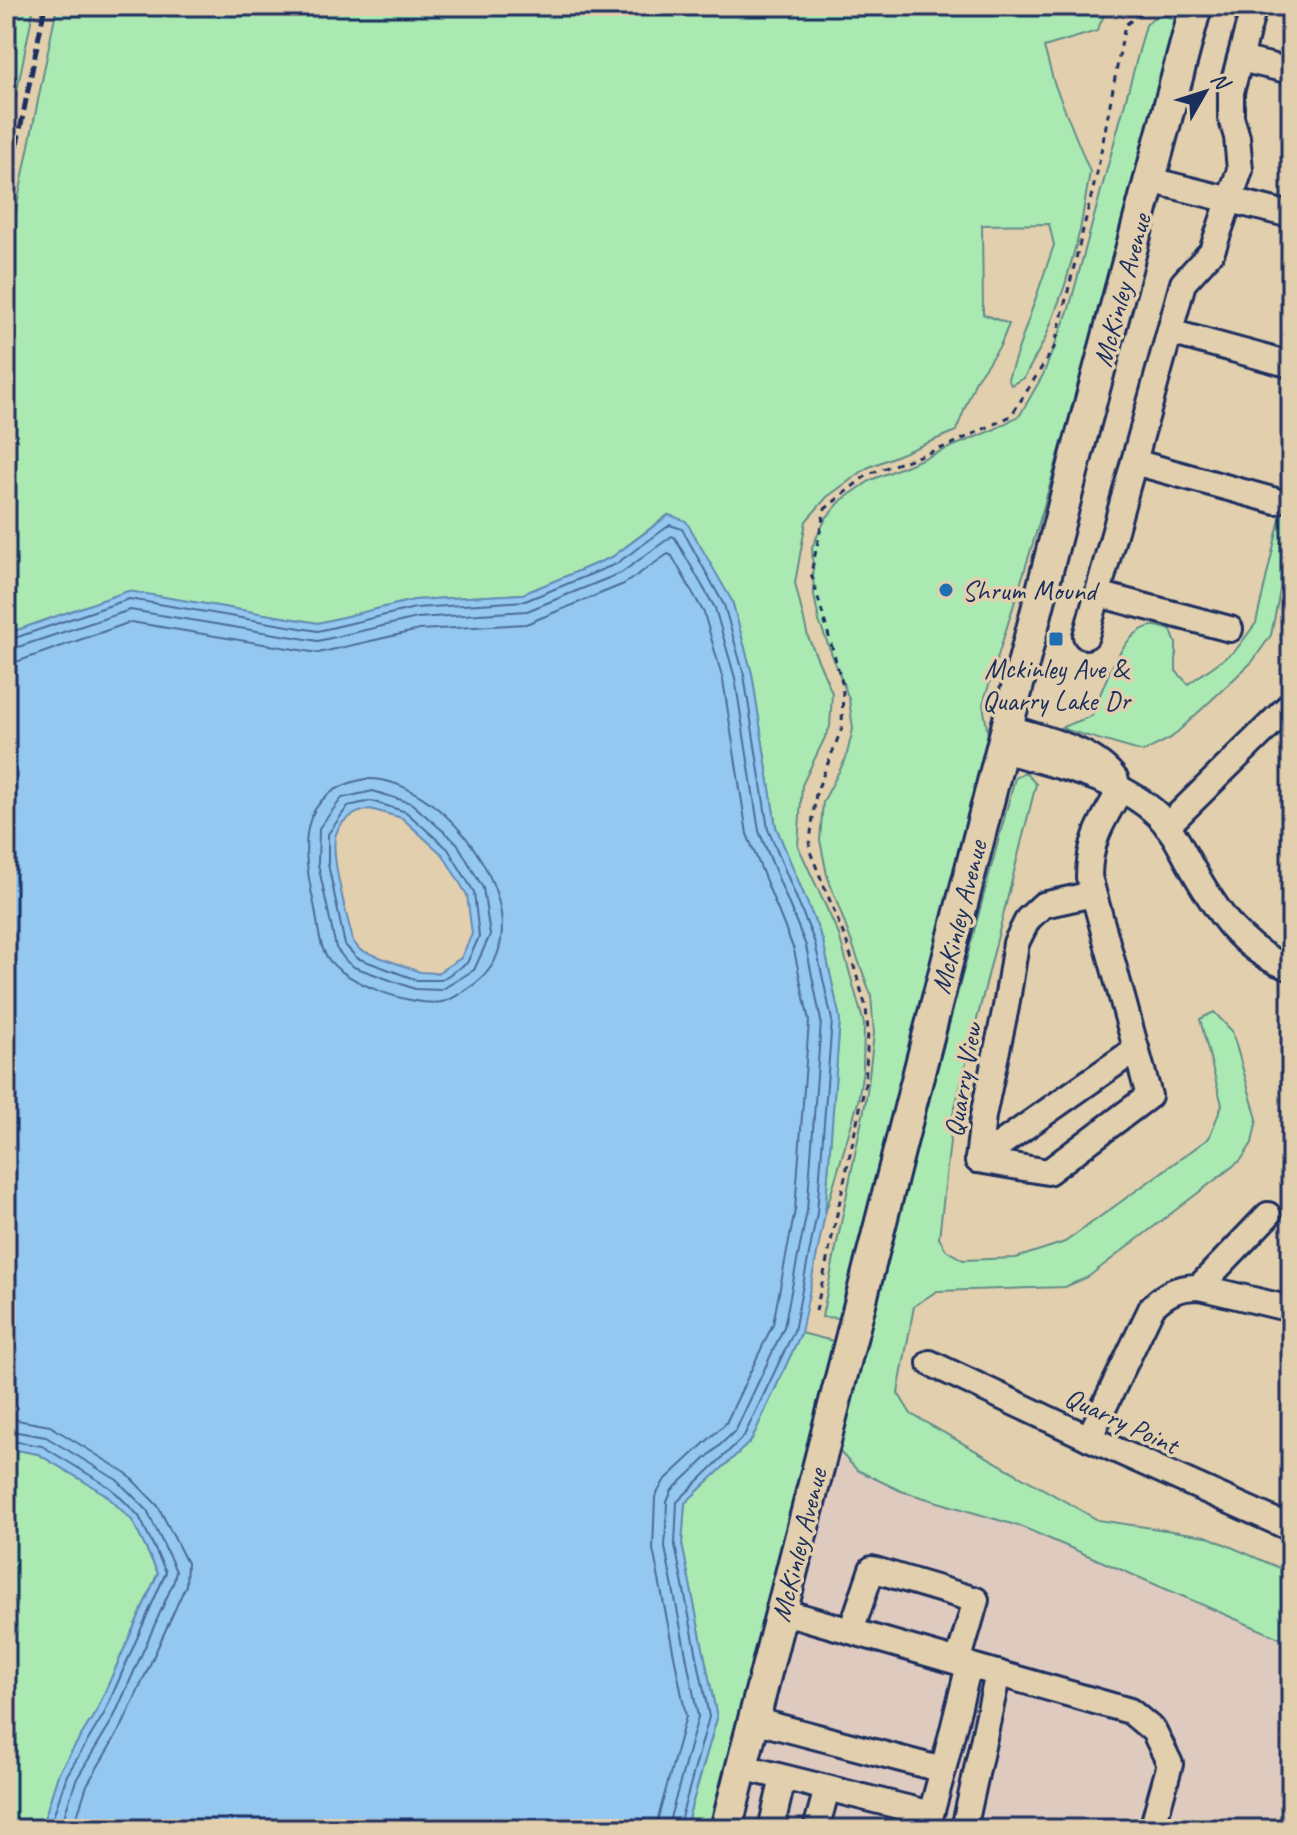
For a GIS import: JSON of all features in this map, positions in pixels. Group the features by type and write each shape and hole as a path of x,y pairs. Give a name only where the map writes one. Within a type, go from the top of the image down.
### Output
{"main road":[{"name":"McKinley Avenue","path":"726,1829 1004,738 1196,6"}],"street":[{"path":"1086,636 1183,283 1212,251 1240,170 1237,137 1231,117 1231,92 1254,6"},
{"path":"1240,59 1291,71"},
{"path":"1150,180 1291,215"},
{"path":"1170,332 1291,365"},
{"path":"1134,462 1276,501"},
{"path":"1098,594 1230,629"},
{"path":"1167,826 1291,704"},
{"path":"1004,738 1113,775 1121,789 1146,805 1167,826 1206,893 1233,931 1261,954 1291,968"},
{"name":"Quarry View","path":"1093,894 1043,905 1028,919 1021,931 1012,956 1006,1007 983,1116 978,1160 1048,1172 1149,1096 1093,894 1089,856 1093,840 1121,789"},
{"path":"978,1160 1136,1049"},
{"path":"1199,1287 1268,1215"},
{"path":"1089,1438 1152,1307 1173,1290 1199,1287 1291,1309"},
{"name":"Quarry Point","path":"930,1363 1089,1438 1291,1526"},
{"path":"742,1767 827,1789 929,1822 943,1770 976,1600 872,1569 851,1631"},
{"path":"781,1611 1130,1711 1154,1731 1170,1764 1152,1829"},
{"path":"964,1829 998,1673"},
{"path":"753,1720 943,1770"},
{"path":"771,1829 783,1778"},
{"path":"816,1829 827,1789"}],"path":[{"path":"816,1311 865,1085 868,1032 866,1007 847,943 809,849 816,793 842,728 843,686 811,573 825,509 868,474 950,445 1011,416 1054,348 1097,173 1125,25 1151,6"}],"shaded area":[{"path":"836,1448 901,1491 1022,1527 1291,1643 1291,1829 737,1829"}],"green space":[{"path":"6,6 34,6 6,146"},
{"path":"57,6 1108,6 1097,31 1044,47 1054,83 1090,172 1080,230 1065,285 1045,339 1024,378 1011,385 1008,379 1054,245 1049,224 982,225 983,314 1009,324 1000,346 976,380 956,431 867,468 827,497 806,521 795,583 808,637 832,693 830,727 802,785 798,846 839,935 864,1024 858,1102 825,1214 840,1019 823,941 776,827 752,674 732,601 668,515 612,557 523,594 414,600 318,623 128,591 6,634 6,260"},
{"path":"1163,15 1174,19 1180,28 1037,530 983,704 990,747 841,1318 822,1317 866,1100 874,1034 871,995 827,875 820,840 823,802 846,758 853,729 849,699 819,621 814,595 812,547 826,518 842,500 871,480 995,429 1020,415 1043,375 1069,309 1146,25 1153,18"},
{"path":"1291,470 1291,536 1271,635 1252,662 1171,738 1143,752 1060,728 1092,716 1114,662 1131,638 1142,630 1155,626 1171,630 1176,644 1176,671 1188,684 1235,651 1256,623"},
{"path":"1025,772 1036,784 953,1115 939,1238 946,1250 963,1260 1016,1258 1065,1242 1209,1138 1222,1105 1200,1019 1214,1012 1232,1031 1257,1119 1252,1143 1241,1160 1088,1277 1065,1287 937,1291 914,1306 898,1393 911,1414 1098,1520 1206,1536 1291,1573 1291,1643 1022,1527 901,1491 857,1470 836,1448 1015,778"},
{"path":"801,1333 837,1342 712,1829 685,1829 717,1718 682,1544 685,1503 751,1441"},
{"path":"6,1448 38,1454 105,1494 132,1520 158,1573 97,1710 59,1772 41,1829 6,1829"}],"water":[{"path":"669,515 686,521 732,601 752,674 776,827 823,941 840,1019 825,1214 801,1333 751,1441 685,1503 682,1544 717,1718 685,1829 41,1829 59,1772 97,1710 158,1573 132,1520 105,1494 38,1454 6,1448 6,634 128,591 318,623 414,600 523,594 612,557","holes":["370,809 402,818 443,855 467,895 472,934 461,958 437,973 420,972 360,950 353,941 344,903 335,856 336,834 341,824 354,814"]}],"railway":[{"path":"6,199 45,6"}],"place":[{"name":"Shrum Mound","path":"946,590"},
{"name":"Mckinley Ave & Quarry Lake Dr","path":"1056,639"}]}
